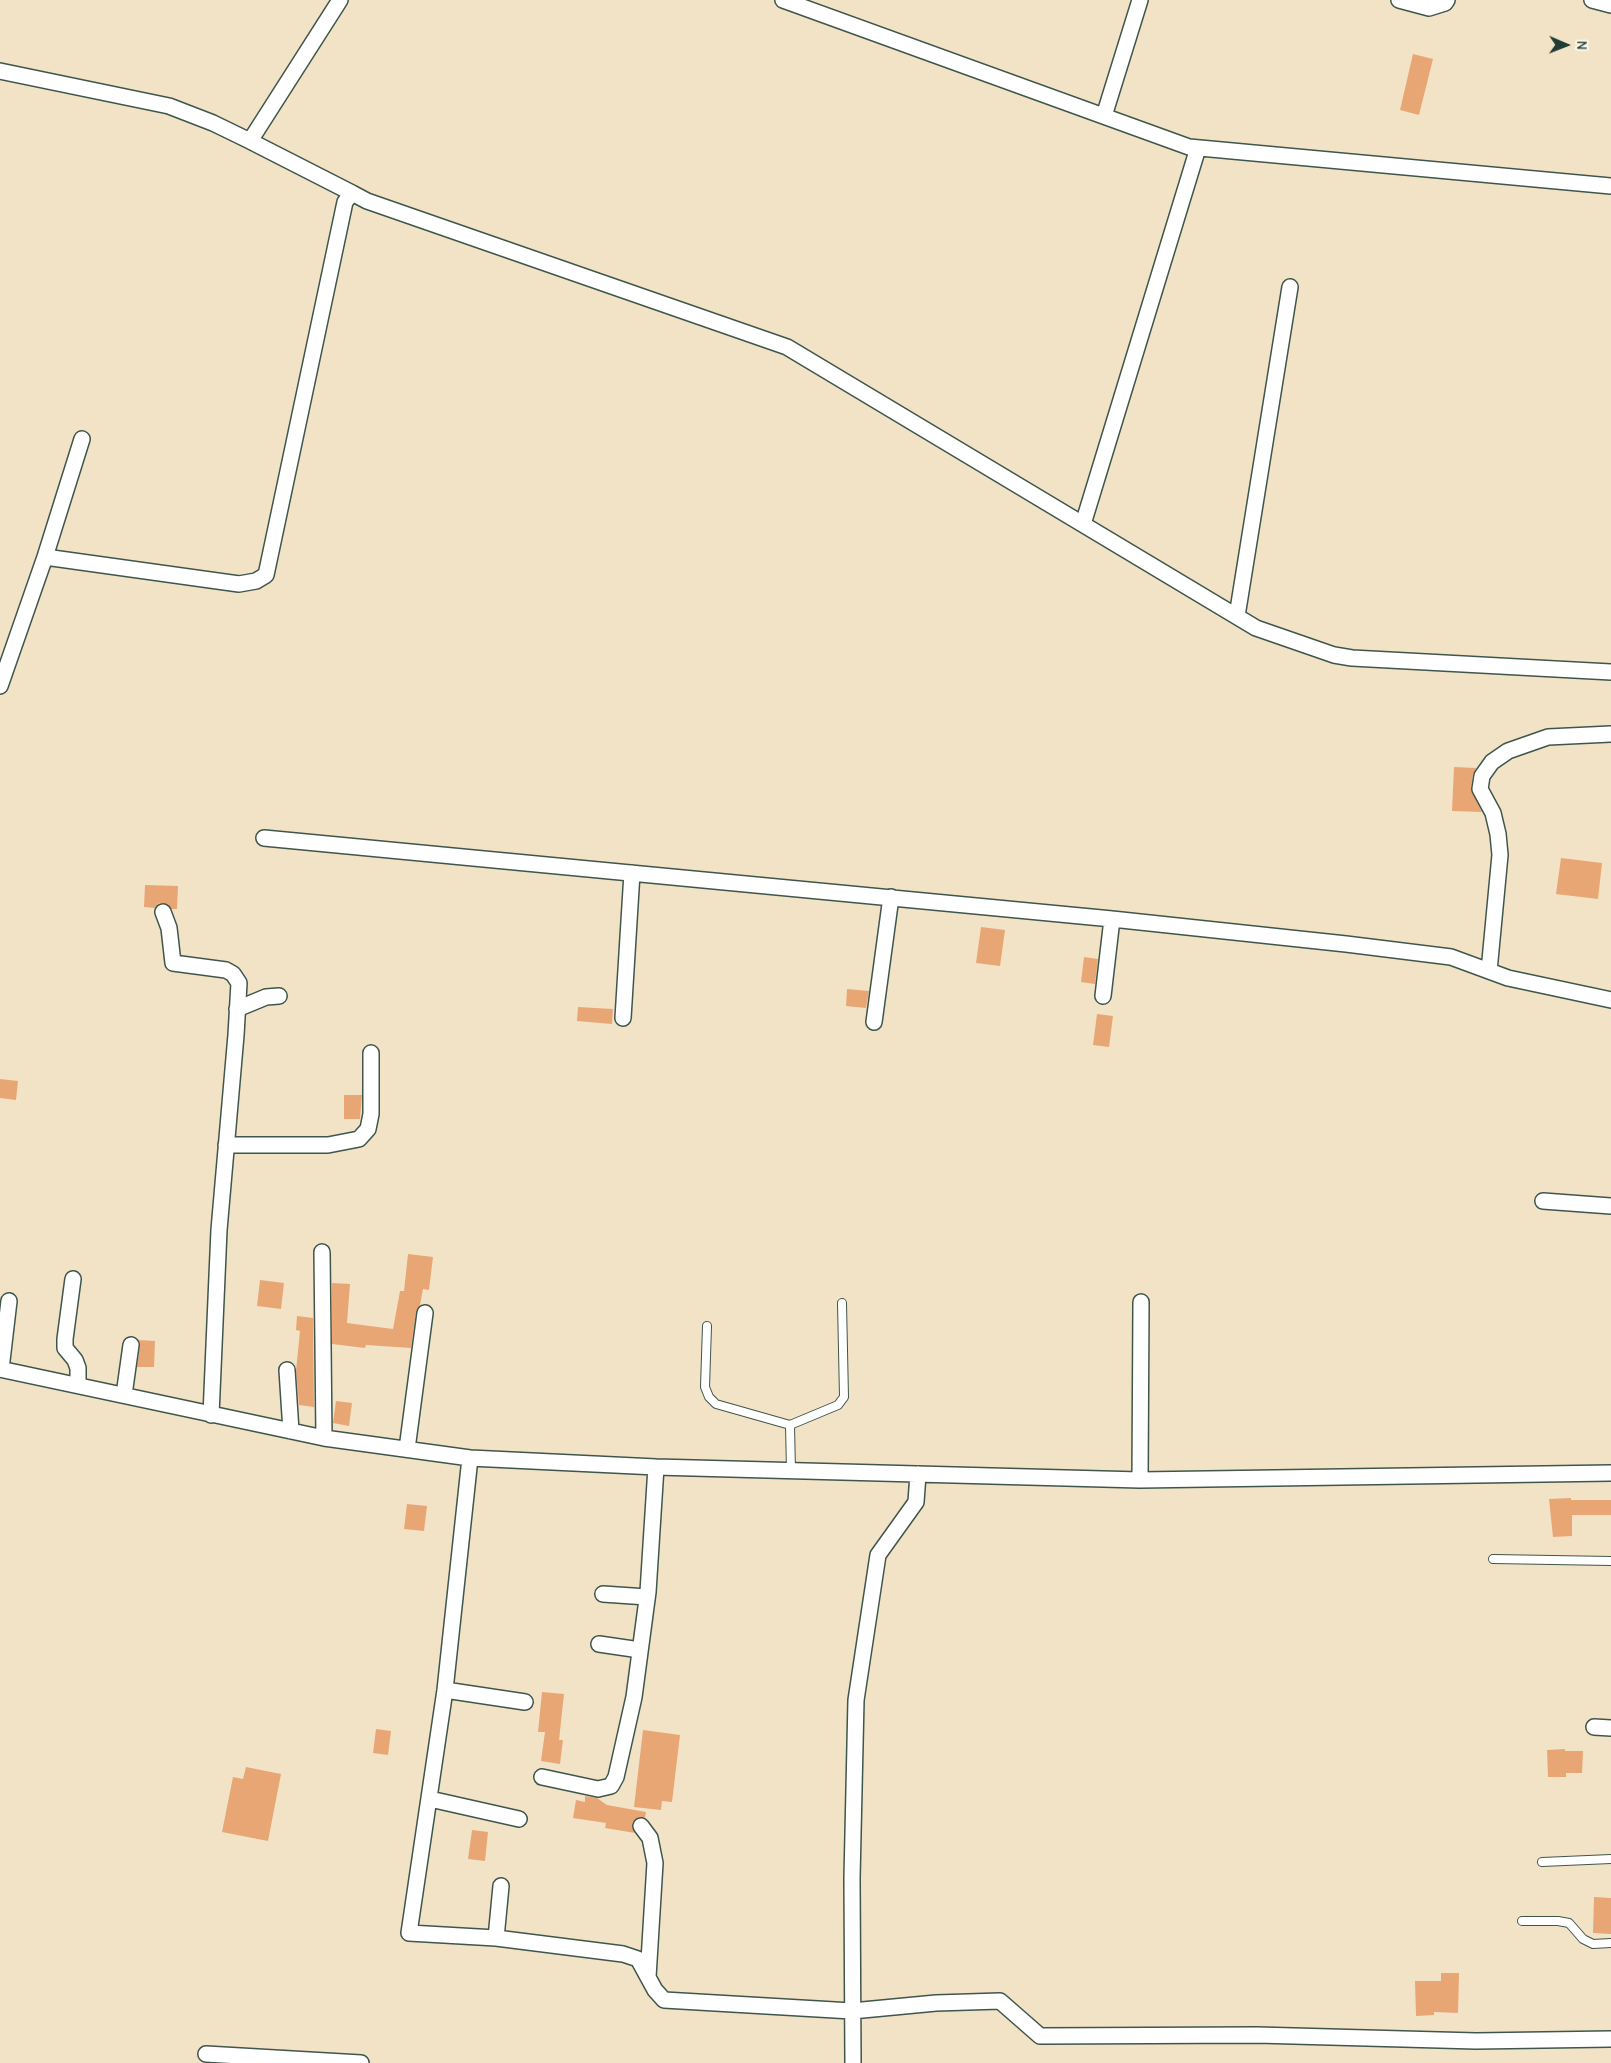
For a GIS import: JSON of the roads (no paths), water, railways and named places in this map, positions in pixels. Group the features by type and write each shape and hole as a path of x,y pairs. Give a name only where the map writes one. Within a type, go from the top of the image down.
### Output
{"street":[{"path":"250,141 340,0"},
{"path":"783,0 1189,147 1611,186"},
{"path":"1104,116 1140,0"},
{"path":"1400,0 1429,8 1445,3 1447,0"},
{"path":"1592,0 1611,5"},
{"path":"0,71 169,106 213,123 376,204 787,346 1256,628 1334,655 1352,658 1611,672"},
{"path":"1083,524 1198,148"},
{"path":"45,557 239,584 256,581 266,575 345,202 352,193"},
{"path":"1237,616 1290,287"},
{"path":"0,686 45,557 82,439"},
{"path":"1489,971 1500,855 1493,813 1480,789 1482,776 1492,762 1508,751 1548,737 1611,734"},
{"path":"264,838 1112,919 1451,957 1532,984 1611,1000"},
{"path":"623,1018 632,873"},
{"path":"874,1022 891,898"},
{"path":"163,912 169,928 173,963 226,970 233,974 238,983 219,1230 211,1415"},
{"path":"1103,996 1112,919"},
{"path":"237,1009 266,997 279,996"},
{"path":"226,1145 328,1145 359,1139 368,1129 371,1114 371,1053"},
{"path":"1543,1201 1611,1206"},
{"path":"322,1252 324,1438"},
{"path":"73,1279 65,1348 75,1360 78,1368 78,1386"},
{"path":"9,1301 1,1369 324,1438 470,1458 656,1467 1140,1480 1611,1473"},
{"path":"1140,1480 1142,1302"},
{"path":"407,1449 425,1313"},
{"path":"124,1395 131,1345"},
{"path":"287,1370 292,1431"},
{"path":"470,1458 445,1690 409,1933 496,1938 623,1954 638,1960 655,1990 664,2000 852,2010 936,2002 1000,2002 1040,2036 1257,2035 1476,2041 1611,2039"},
{"path":"542,1777 598,1789 611,1786 616,1777 634,1696 647,1597 656,1467"},
{"path":"853,2063 852,1878 856,1700 878,1554 916,1502 918,1474"},
{"path":"603,1594 647,1597"},
{"path":"599,1644 640,1650"},
{"path":"445,1690 525,1702"},
{"path":"1594,1727 1611,1728"},
{"path":"430,1800 519,1819"},
{"path":"641,1826 650,1838 655,1863 648,1978"},
{"path":"496,1938 501,1886"},
{"path":"206,2054 361,2063"}],"lane":[{"path":"707,1326 705,1387 709,1397 716,1404 790,1425 838,1405 844,1397 842,1303"},
{"path":"790,1425 791,1471"},
{"path":"1493,1559 1611,1561"},
{"path":"1542,1862 1611,1859"},
{"path":"1522,1921 1569,1923 1583,1939 1593,1944 1611,1943"}]}
